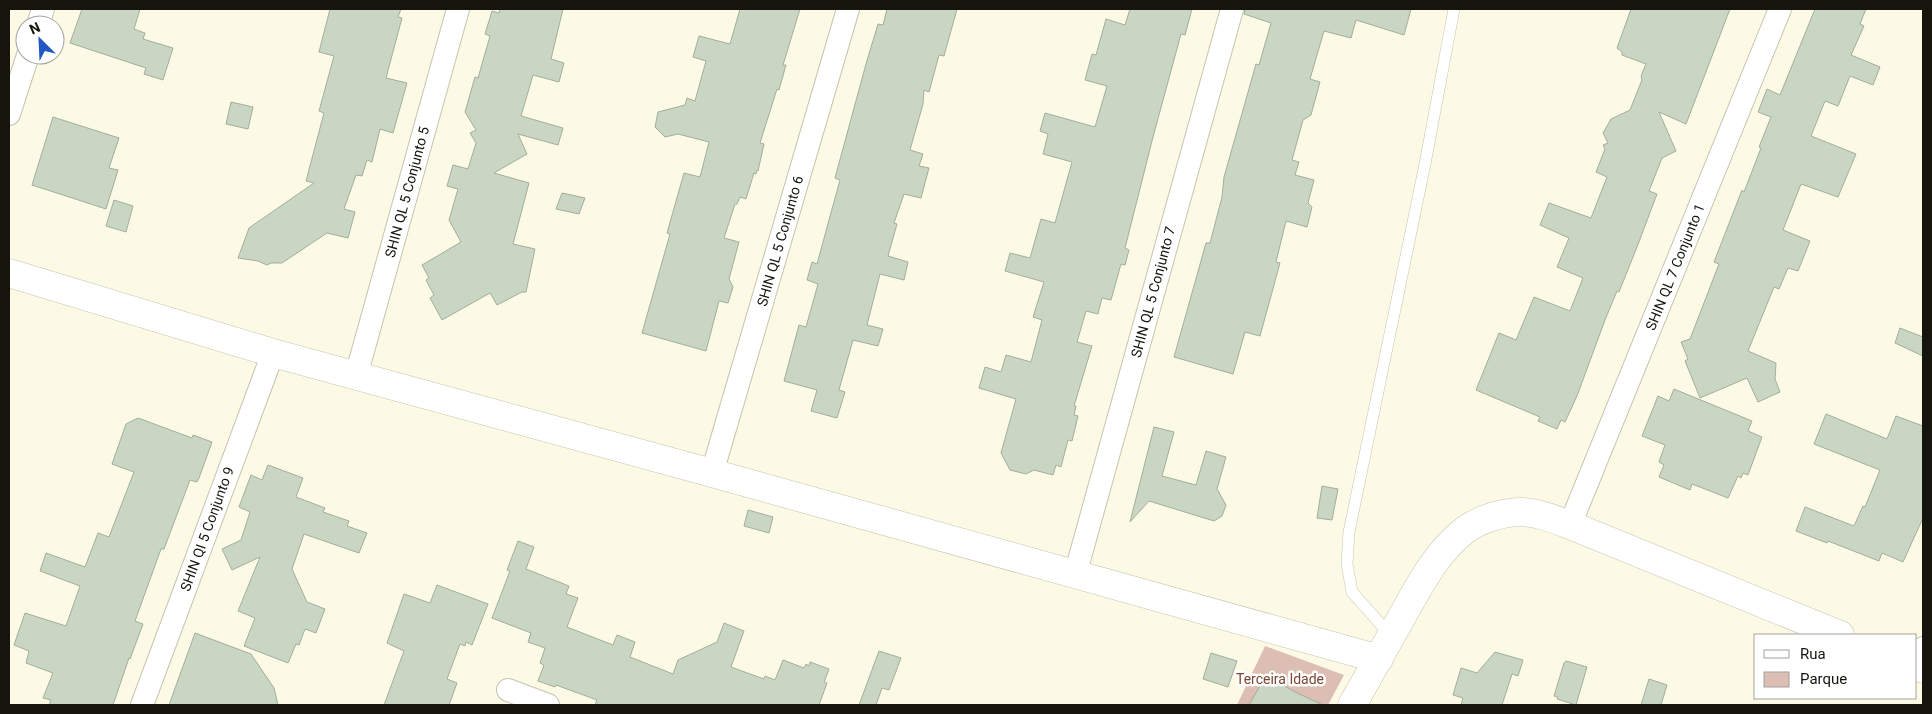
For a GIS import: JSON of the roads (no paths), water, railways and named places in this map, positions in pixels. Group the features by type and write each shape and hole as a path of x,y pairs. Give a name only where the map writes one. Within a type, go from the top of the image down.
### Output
{"street":[{"name":"SHIN QL 5 Conjunto 5","path":"356,376 458,9"},
{"name":"SHIN QL 5 Conjunto 6","path":"712,473 848,9"},
{"name":"SHIN QL 5 Conjunto 7","path":"1075,575 1232,9"},
{"name":"SHIN QL 7 Conjunto 1","path":"1570,525 1780,9"},
{"path":"9,114 25,65"},
{"path":"9,273 272,353 712,473 1075,575 1385,648"},
{"name":"SHIN QI 5 Conjunto 9","path":"142,705 272,353"},
{"path":"1352,705 1414,594 1438,558 1465,530 1478,522 1492,517 1522,512 1542,515 1570,525 1838,634"},
{"path":"1917,663 1923,648"},
{"path":"508,690 548,705"}],"lane":[{"path":"1385,648 1352,592 1347,564 1349,532 1425,164 1454,9"}],"park label":[{"name":"Terceira Idade","path":"1280,679"}]}
